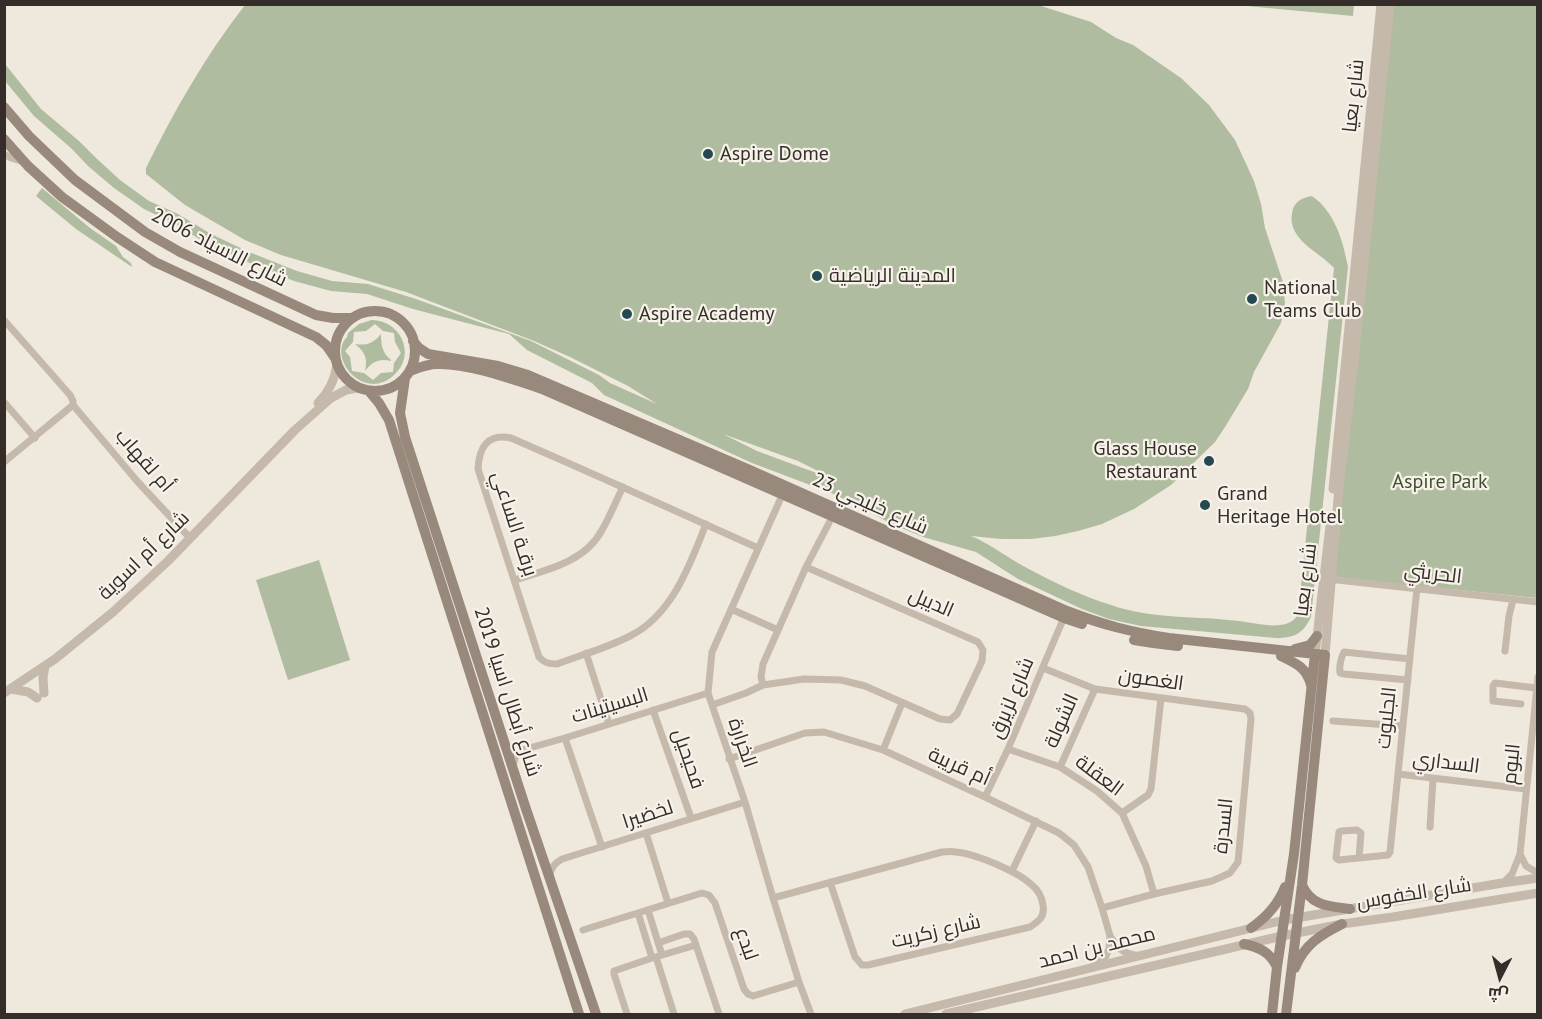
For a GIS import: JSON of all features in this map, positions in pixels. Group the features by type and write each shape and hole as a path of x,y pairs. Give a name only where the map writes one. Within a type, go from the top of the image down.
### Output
{"main road":[{"name":"شارع الاسياد 2006","path":"4,107 75,180 145,232 189,256 316,315 353,318"},
{"name":"شارع الاسياد 2006","path":"4,139 24,162 62,196 117,237 155,262 316,337 326,345 336,361"},
{"path":"368,312 386,313 403,323 413,341 414,356 407,374 400,382 382,391 357,388 343,376 336,361 335,346 344,325 353,318 368,312"},
{"name":"شارع خليجي 23","path":"413,341 428,354 498,366 528,375 588,404 1066,615 1120,629 1202,645 1320,658"},
{"name":"شارع خليجي 23","path":"407,374 428,365 438,364 474,369 510,378 588,404"},
{"name":"شارع أبطال اسيا 2019","path":"407,374 400,413 401,425 549,879 596,1014"},
{"name":"شارع أبطال اسيا 2019","path":"369,391 389,420 579,1014"},
{"path":"1283,653 1310,645 1317,636"},
{"path":"1283,653 1304,669 1312,688"},
{"name":"شارع بعيا","path":"1272,1014 1312,688 1320,658"},
{"name":"شارع بعيا","path":"1286,1014 1302,885 1320,658"},
{"path":"1251,928 1263,920 1283,894 1291,870"},
{"path":"1302,885 1308,896 1318,904 1350,909"},
{"path":"1289,983 1299,957 1310,944 1342,924"},
{"path":"1244,944 1268,953 1278,967"}],"street":[{"name":"شارع بعيا","path":"1320,658 1376,102 1382,4"},
{"name":"شارع بعيا","path":"1381,46 1390,4"},
{"path":"4,154 24,162"},
{"name":"أم لقهاب","path":"4,320 70,395 73,405 136,481 190,538"},
{"name":"شارع أم اسوية","path":"295,430 331,387 335,376 336,361"},
{"name":"شارع أم اسوية","path":"8,691 45,666 128,599 295,430 331,398 346,390 357,388"},
{"path":"5,403 35,438"},
{"path":"4,462 73,405"},
{"name":"برقـة الساعي","path":"706,524 683,578 668,603 644,628 613,644 557,664 549,664 543,662 539,657 478,469 479,459 482,450 494,438 501,436 511,438 623,487 706,524 758,548"},
{"path":"515,580 564,564 579,555 602,531 623,487"},
{"name":"الخرارة","path":"785,491 712,652 708,693 812,1014"},
{"path":"763,685 761,674 763,664 806,567 829,523"},
{"name":"الديبل","path":"712,705 763,685 804,678 841,680 865,687 940,719 950,720 957,714 982,661 982,645 975,639 806,567"},
{"name":"شارع بعيا","path":"1320,658 1317,636 1328,579"},
{"name":"الحريثي","path":"1328,579 1538,602"},
{"name":"الجلبوت","path":"1359,858 1388,855 1390,852 1417,588"},
{"path":"1505,651 1510,599"},
{"path":"731,609 778,630"},
{"name":"شارع لزيرق","path":"986,797 1066,615"},
{"path":"586,652 609,724"},
{"path":"1408,680 1344,674 1340,673 1340,670 1344,652 1410,658"},
{"path":"8,691 41,695 45,666"},
{"name":"الغصون","path":"1043,668 1095,689 1245,708 1250,713 1251,719"},
{"name":"البوم","path":"1502,883 1512,874 1520,854 1538,677"},
{"path":"1521,704 1493,701 1495,683 1536,688"},
{"name":"الشولة","path":"1060,767 1095,689"},
{"name":"البسيتينات","path":"522,750 708,693"},
{"path":"1122,813 1148,795 1161,698"},
{"path":"883,750 903,703"},
{"name":"فحيحيل","path":"653,710 691,818"},
{"name":"السدرة","path":"1102,908 1212,881 1230,873 1238,862 1251,719"},
{"path":"1333,721 1403,726"},
{"name":"أم قريبة","path":"729,759 805,733 824,732 883,750 986,797 1059,833 1074,845 1088,867 1110,936"},
{"path":"565,738 602,847"},
{"path":"504,741 522,750"},
{"name":"العقلة","path":"1008,749 1060,767 1096,790 1122,813 1146,866 1154,894"},
{"path":"513,767 516,755 522,750"},
{"name":"السداري","path":"1398,774 1526,789"},
{"path":"1430,826 1433,778"},
{"name":"لخضيرا","path":"562,859 745,802"},
{"path":"1012,871 1036,821"},
{"path":"1357,830 1361,833 1359,858 1343,861 1336,858 1339,832 1357,830"},
{"path":"646,833 668,903"},
{"path":"540,851 554,859 562,859"},
{"name":"شارع زكريت","path":"773,898 830,882 942,852 953,851 975,856 1012,871 1034,886 1040,895 1043,915 1030,927 862,965 855,957 830,882"},
{"path":"1520,854 1527,866 1538,873"},
{"path":"549,879 554,864 562,859"},
{"name":"شارع الخفوس","path":"1298,917 1538,878"},
{"name":"لبدع","path":"583,930 702,893 710,895 715,903 744,989 748,994 753,996 800,982"},
{"name":"شارع الخفوس","path":"1296,933 1538,893"},
{"path":"648,910 658,943 657,957"},
{"path":"638,913 657,957 674,1014"},
{"name":"محمد بن احمد","path":"905,1014 1298,917"},
{"name":"محمد بن احمد","path":"946,1014 1296,933"},
{"path":"658,943 690,934 694,939 719,1014"},
{"path":"1110,936 1119,949 1127,954 1141,955"},
{"path":"1090,968 1106,956 1110,936"},
{"path":"627,1014 614,971 696,945"}],"green space":[{"name":"المدينة الرياضية","path":"1035,4 1091,22 1116,38 1133,45 1181,78 1209,105 1235,140 1254,181 1265,228 1283,282 1285,304 1281,323 1254,372 1248,389 1215,442 1171,485 1134,509 1102,524 1078,531 1031,539 971,536 1057,583 1126,610 1272,625 1294,620 1298,614 1334,268 1306,245 1294,231 1293,209 1302,199 1312,196 1327,210 1337,228 1348,267 1311,617 1308,623 1297,634 1276,638 1141,626 1109,619 1018,579 976,552 923,537 894,525 834,494 752,463 604,395 592,383 527,350 509,334 413,309 367,294 331,291 294,281 245,261 206,243 144,209 114,188 34,116 5,81 5,64 41,109 120,180 149,201 178,214 211,234 297,271 332,281 368,284 531,341 599,375 610,383 657,404 628,386 534,341 406,292 281,255 245,240 185,205 146,174 146,168 191,84 245,5","holes":["723,434 798,461 838,481 757,451"]},
{"path":"1354,4 1353,16 1236,5"},
{"name":"Aspire Park","path":"1393,5 1537,5 1537,598 1333,577"},
{"path":"42,188 90,228 116,246 132,267 76,229 36,196"},
{"path":"372,320 382,322 391,326 403,341 404,359 400,368 382,383 370,384 360,380 351,374 345,365 342,345 348,333 359,324","holes":["375,324 383,331 394,333 395,342 401,353 394,363 393,372 381,373 373,380 364,373 352,371 350,357 345,351 353,342 354,332 366,331"]},
{"path":"381,334 383,348 391,361 376,361 365,371 365,356 355,344 370,343"},
{"path":"319,560 350,660 288,680 256,580"}],"place":[{"name":"Aspire Dome","path":"708,154"},
{"name":"المدينة الرياضية","path":"817,276"},
{"name":"National Teams Club","path":"1252,299"},
{"name":"Aspire Academy","path":"627,314"},
{"name":"Glass House Restaurant","path":"1209,461"},
{"name":"Grand Heritage Hotel","path":"1205,505"}]}
